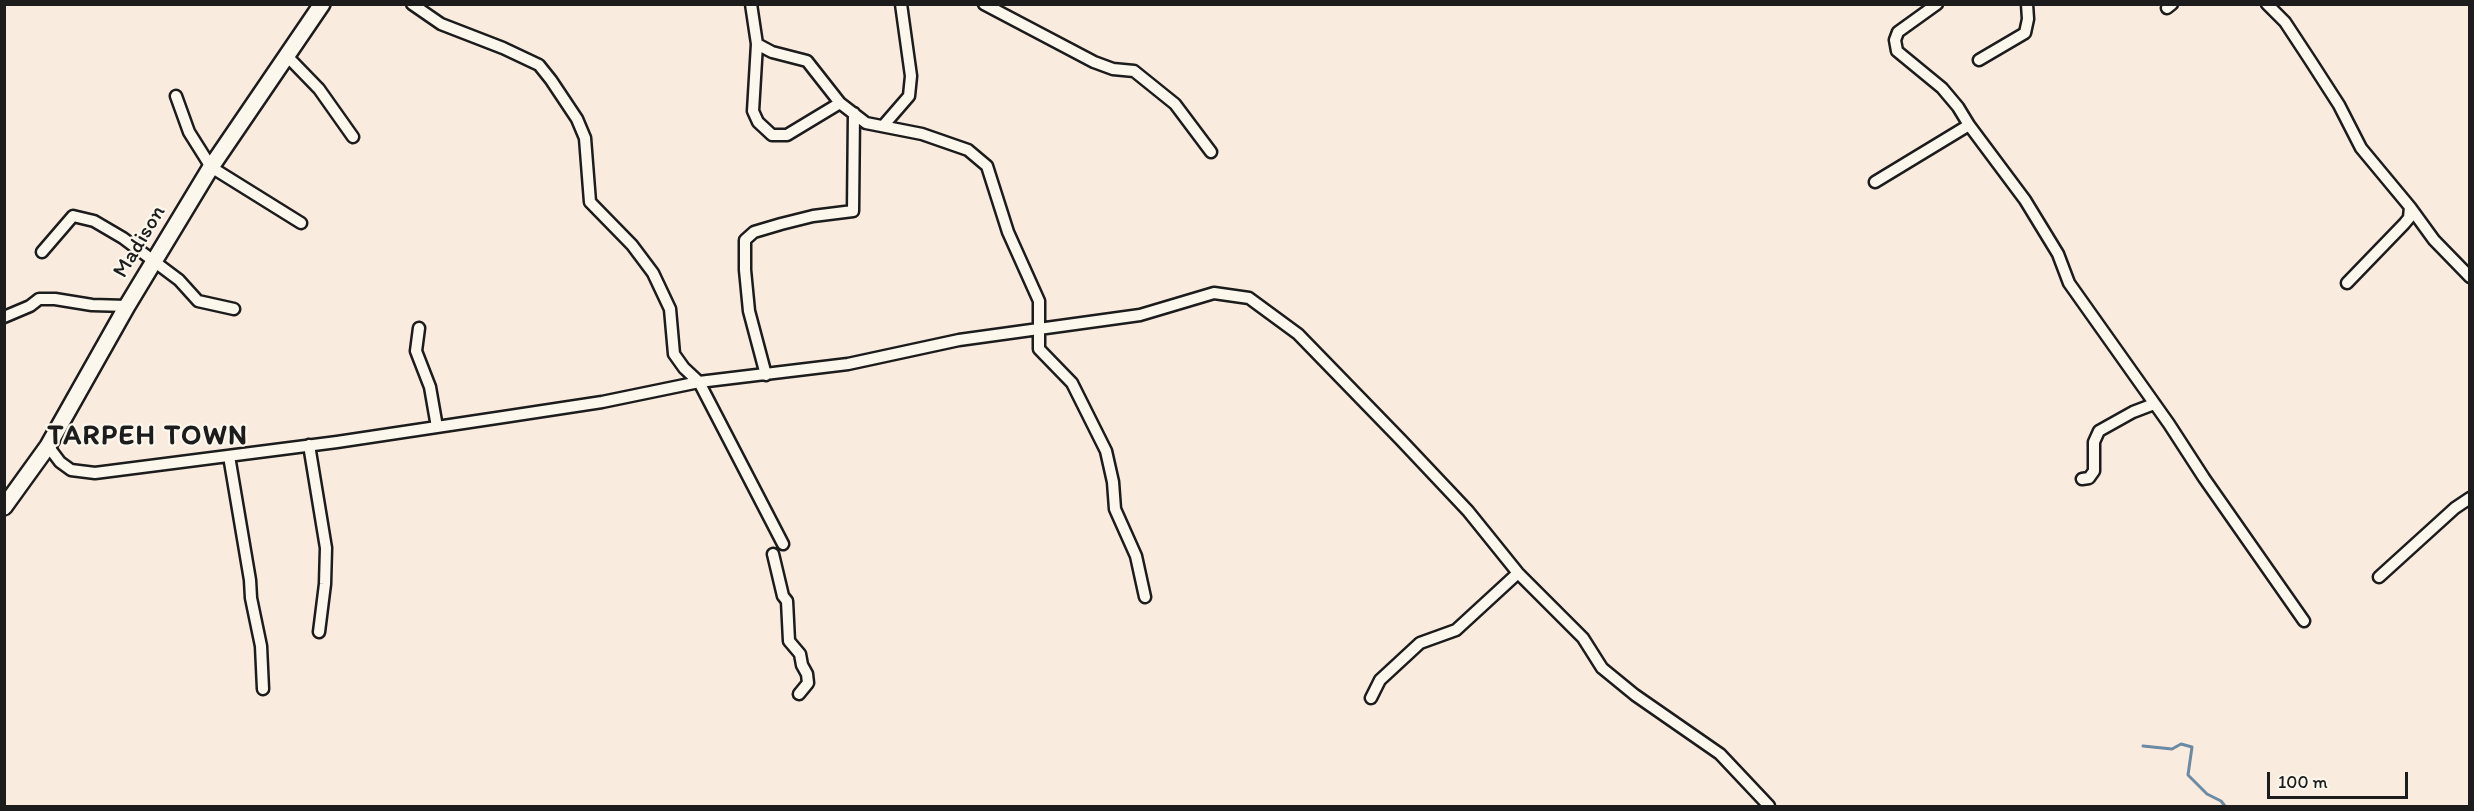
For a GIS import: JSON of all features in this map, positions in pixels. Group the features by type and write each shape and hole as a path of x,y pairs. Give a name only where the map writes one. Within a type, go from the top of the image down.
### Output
{"street":[{"path":"412,4 441,24 539,65 551,80 577,119 585,138 590,202 632,245 653,273 670,309 674,354 684,368 699,382 783,544"},
{"path":"752,4 757,44 753,111 758,122 772,135 787,135 840,103"},
{"path":"883,126 909,96 911,76 901,4"},
{"path":"984,4 1094,62 1113,69 1134,71 1175,104 1211,152"},
{"path":"1937,4 1898,32 1895,40 1897,51 1942,88 2025,200 2058,254 2069,283 2304,621"},
{"path":"1978,60 2025,33 2028,19 2027,4"},
{"path":"2267,4 2285,22 2310,60 2339,105 2361,148 2434,240 2469,277"},
{"name":"Madison","path":"5,506 48,446 211,167 318,5"},
{"path":"757,44 772,52 807,61 840,103 866,123 922,134 968,150 987,166 1008,232 1039,301 1039,349 1072,382 1106,451 1113,482 1115,509 1136,556 1145,597"},
{"path":"286,56 319,89 353,136"},
{"path":"176,96 189,132 211,167 301,223"},
{"path":"766,375 749,311 745,240 754,232 781,224 813,216 853,211 854,113"},
{"path":"1875,182 1969,126"},
{"path":"2347,283 2409,218 2410,207"},
{"path":"42,252 73,216 94,221 123,238 179,280 198,302 234,309"},
{"path":"48,446 60,462 71,470 95,473 309,446 602,402 699,382 849,364 960,340 1140,315 1214,293 1249,298 1298,334 1468,511 1518,573 1582,638 1602,668 1635,695 1720,754 1769,807"},
{"path":"4,317 30,306 39,299 92,305 128,306"},
{"path":"419,328 416,351 430,387 437,427"},
{"path":"2082,479 2089,478 2094,471 2094,442 2099,431 2125,416 2154,404"},
{"path":"309,446 326,548 325,584 319,632"},
{"path":"229,456 251,598 261,646 263,689"},
{"path":"2379,577 2469,498"},
{"path":"773,554 783,596 787,602 789,641 800,654 807,674 808,683 799,694"},
{"path":"1371,698 1380,680 1420,643 1456,630 1518,573"}],"waterway":[{"path":"2143,746 2172,749 2181,744 2192,747 2188,775 2207,794 2221,801 2225,806"}],"district":[{"name":"TARPEH TOWN","path":"148,437"}]}
